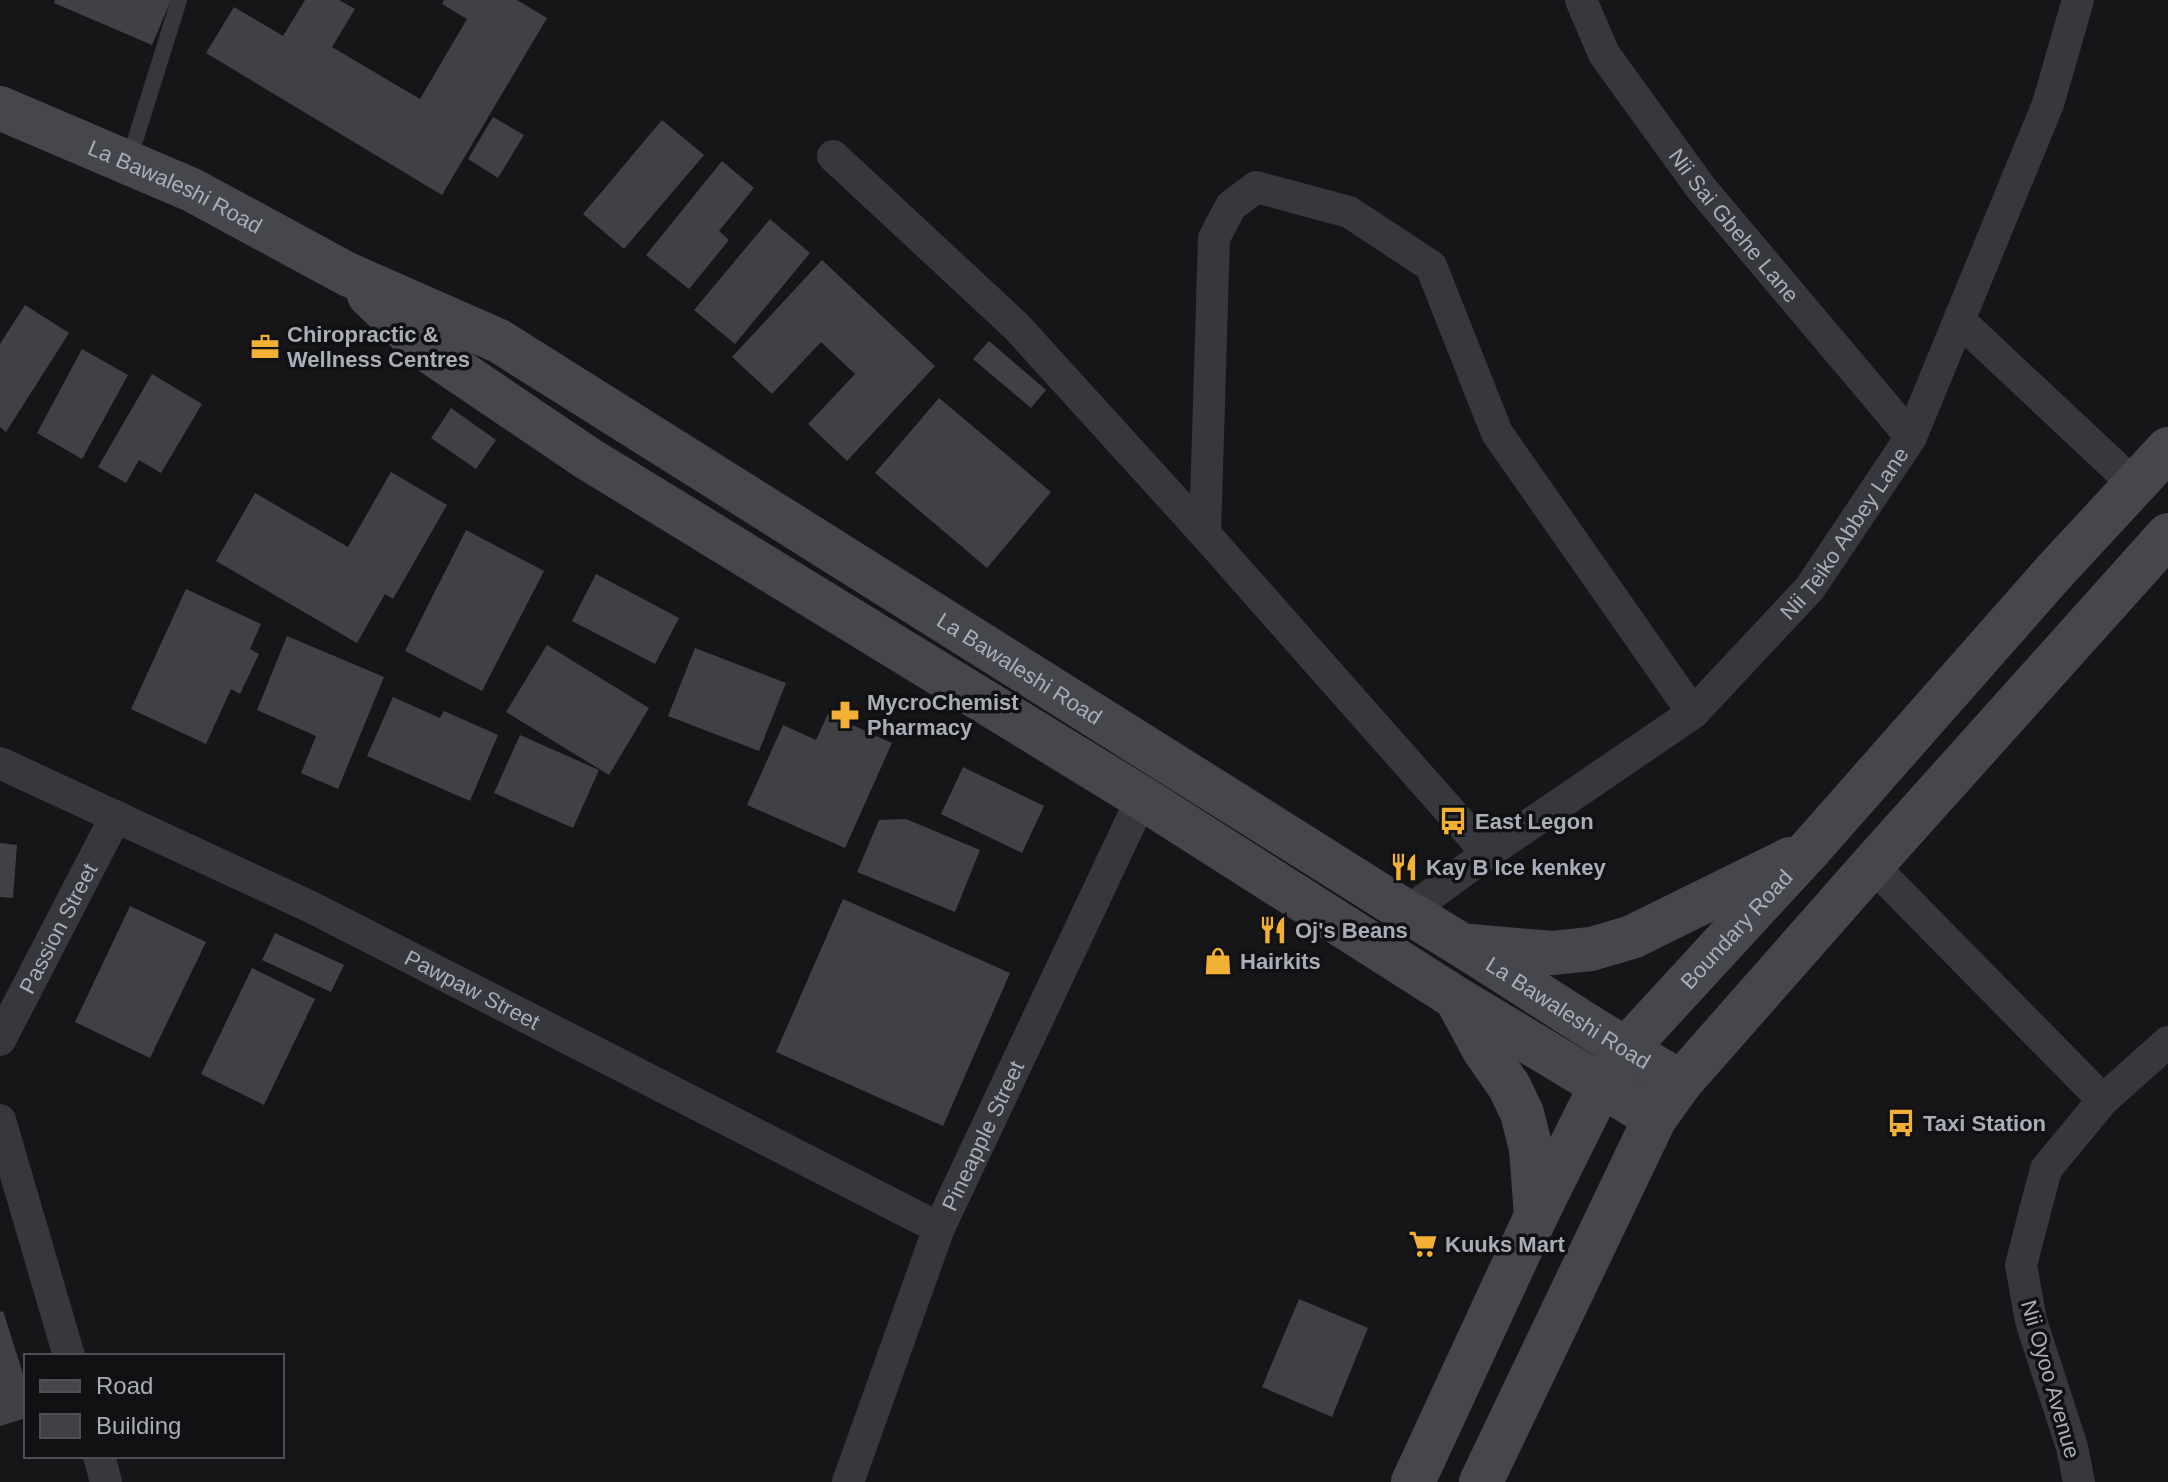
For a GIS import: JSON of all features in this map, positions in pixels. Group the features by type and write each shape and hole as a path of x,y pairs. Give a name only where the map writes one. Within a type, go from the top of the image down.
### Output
{"main road":[{"name":"La Bawaleshi Road","path":"0,108 192,190 347,274 499,341 1463,945 1613,1068 1655,1118"},
{"name":"La Bawaleshi Road","path":"347,274 423,347 587,458 1142,798 1456,998 1613,1068 1681,1082"},
{"name":"Boundary Road","path":"1413,1482 1536,1216 1613,1068 2044,583 2168,449"},
{"path":"1481,1482 1655,1118 1681,1082 2168,535"},
{"path":"1463,945 1552,953 1591,949 1632,937 1810,849"},
{"path":"1456,998 1522,1113 1531,1149 1536,1216"}],"street":[{"name":"Nii Sai Gbehe Lane","path":"1581,0 1604,54 1701,188 1911,437"},
{"name":"Nii Teiko Abbey Lane","path":"1407,912 1693,713 1810,588 1911,437 2048,104 2078,0"},
{"path":"833,156 1016,326 1488,854"},
{"path":"1205,534 1214,238 1231,206 1256,187 1349,212 1431,266 1497,433 1693,713"},
{"path":"1960,321 2135,485"},
{"name":"Pawpaw Street","path":"0,763 311,907 939,1228"},
{"name":"Pineapple Street","path":"848,1482 939,1228 1142,798"},
{"name":"Passion Street","path":"0,1040 116,816"},
{"path":"1872,865 2103,1100"},
{"name":"Nii Oyoo Avenue","path":"2079,1482 2072,1447 2031,1321 2021,1265 2046,1169 2103,1100 2168,1042"},
{"path":"0,1120 68,1354"},
{"path":"100,1458 106,1482"}],"lane":[{"path":"128,162 179,0"}],"building":[{"path":"55,0 171,0 152,45 54,3"},
{"path":"305,0 339,0 355,9 332,47 420,99 467,19 442,4 444,0 517,0 547,18 442,195 206,53 234,7 283,36"},
{"path":"493,117 524,135 498,178 468,159"},
{"path":"662,120 704,155 624,249 583,214"},
{"path":"722,161 754,188 719,231 729,240 689,289 646,255"},
{"path":"770,219 810,253 735,344 694,310"},
{"path":"822,260 935,366 847,461 808,424 855,374 821,342 772,394 732,357"},
{"path":"25,305 69,333 6,432 0,427 0,344"},
{"path":"989,341 1046,390 1031,408 973,359"},
{"path":"82,349 128,375 82,459 37,433"},
{"path":"152,374 202,404 161,473 139,460 126,483 98,467"},
{"path":"939,398 1051,492 987,568 875,473"},
{"path":"451,408 496,440 476,469 431,438"},
{"path":"391,472 447,505 393,599 385,594 357,643 216,561 255,493 348,547"},
{"path":"466,530 544,571 482,691 405,651"},
{"path":"596,574 679,618 655,664 572,621"},
{"path":"186,589 261,624 250,649 259,654 240,694 231,689 206,744 131,709"},
{"path":"287,636 384,677 338,789 301,773 316,736 257,710"},
{"path":"547,645 649,708 609,775 506,712"},
{"path":"695,648 786,683 759,751 668,716"},
{"path":"393,697 440,718 444,711 498,735 470,801 367,756"},
{"path":"828,714 892,743 845,848 747,805 783,725 816,740"},
{"path":"520,735 599,770 573,828 494,793"},
{"path":"963,767 1044,806 1022,853 941,814"},
{"path":"906,819 980,850 955,912 857,872 879,820"},
{"path":"0,843 17,845 13,898 0,897"},
{"path":"843,899 1010,973 943,1126 776,1052"},
{"path":"130,906 206,942 150,1058 75,1022"},
{"path":"275,933 344,965 331,992 262,960"},
{"path":"252,968 315,999 264,1105 201,1074"},
{"path":"1299,1299 1368,1328 1332,1417 1262,1387"},
{"path":"3,1311 24,1377 24,1419 0,1426 0,1312"}],"place":[{"name":"Chiropractic & Wellness Centres","path":"265,347"},
{"name":"MycroChemist Pharmacy","path":"845,715"},
{"name":"East Legon","path":"1453,821"},
{"name":"Kay B Ice kenkey","path":"1404,867"},
{"name":"Oj's Beans","path":"1273,930"},
{"name":"Hairkits","path":"1218,961"},
{"name":"Taxi Station","path":"1901,1123"},
{"name":"Kuuks Mart","path":"1423,1244"}]}
